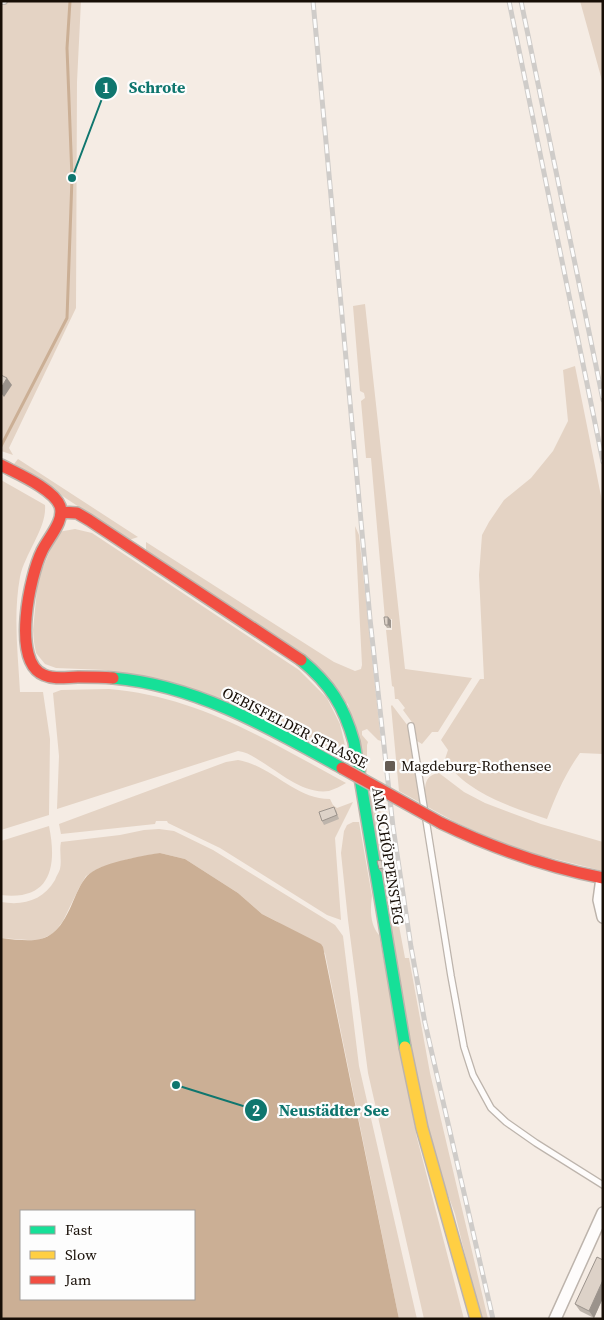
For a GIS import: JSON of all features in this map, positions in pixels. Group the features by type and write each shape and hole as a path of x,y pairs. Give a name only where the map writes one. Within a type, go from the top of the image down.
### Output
{"street":[{"path":"2,465 53,497 58,502 61,512"},
{"name":"OEBISFELDER STRASSE","path":"61,512 38,558 29,591 27,616 28,652 31,662 38,672 55,678 96,677 128,680 196,696 237,712 263,724 441,823 478,841 515,856 558,869 602,878 599,900 603,917"},
{"name":"AM SCHÖPPENSTEG","path":"61,512 76,513 89,520 294,654 320,676 342,706 357,754 371,855 411,1081 425,1144 462,1264 476,1319"},
{"path":"555,1319 603,1213"}],"lane":[{"path":"411,726 453,986 464,1047 473,1075 491,1108 506,1122 536,1143 603,1184"}],"shaded area":[{"path":"1,1 81,1 77,82 76,308 9,448 13,455 1,451"},
{"path":"580,1 603,1 603,84"},
{"path":"365,304 405,669 472,678 438,732 432,732 422,744 417,741 414,725 403,710 405,708 398,699 395,699 394,687 392,686 386,630 392,630 392,619 385,619 371,458 366,458 361,401 365,398 364,393 360,391 353,306"},
{"path":"575,366 603,506 603,754 580,753 561,785 547,819 505,804 476,790 453,771 445,759 448,750 441,740 480,679 484,679 479,575 482,535 504,500 531,478 553,451 568,421 563,370"},
{"path":"18,459 138,537 129,540 14,464"},
{"path":"1,480 45,505 43,523 26,559 20,577 17,634 20,692 43,692 50,739 49,815 1,830"},
{"path":"355,526 359,535 381,741 367,729 362,731 362,735 368,742 367,772 363,770 348,704 146,552 146,542 334,662 355,671 361,669 362,665"},
{"path":"75,529 92,533 299,670 327,698 340,724 349,763 263,717 105,670 56,668 45,664 36,653 33,630 38,579 58,532"},
{"path":"109,689 141,693 203,711 261,737 346,783 329,791 311,790 293,782 250,755 238,751 57,809 59,756 53,693 61,690"},
{"path":"392,705 408,726 419,802 399,791"},
{"path":"238,760 251,763 305,794 317,798 330,799 337,808 353,802 335,838 341,920 327,915 220,848 167,821 156,821 155,824 61,834 59,824 226,762"},
{"path":"439,773 464,792 485,803 541,824 603,842 603,871 515,849 455,822 426,806 425,785 429,777"},
{"path":"366,793 379,801 383,831 380,832 382,850 388,849 394,899 405,958 409,958 430,1073 488,1319 481,1319 455,1214 434,1156 415,1074"},
{"path":"359,822 372,896 372,922 379,935 417,1138 464,1319 424,1319 368,1073 341,853 344,831 347,825"},
{"path":"49,826 52,854 51,867 41,886 31,892 18,895 1,895 1,841"},
{"path":"159,829 174,831 213,850 335,925 343,936 359,1066 417,1319 399,1319 325,953 262,914 238,893 185,859 160,853 129,859 99,868 86,876 63,921 54,933 39,940 1,938 1,902 17,903 32,900 39,897 50,887 60,870 61,842"},
{"path":"160,853 185,859 238,893 262,914 321,944 323,947 399,1319 1,1319 1,938 37,940 53,933 66,917 82,882 87,876 101,867"}],"building":[{"path":"1,375 7,378 1,388"},
{"path":"384,617 388,617 388,625 385,625"},
{"path":"334,807 337,815 322,821 319,812"},
{"path":"379,837 383,837 384,845 380,845"},
{"path":"381,860 383,868 379,869 377,861"},
{"path":"597,1257 603,1260 603,1280 589,1311 575,1304"}],"waterway":[{"path":"1,446 67,318 72,178 67,48 70,1"}],"railway":[{"path":"313,1 370,619 393,827 411,947 425,1023 493,1319"},
{"path":"509,1 603,462"},
{"path":"521,1 603,400"}],"traffic: fast":[{"path":"301,660 335,696 346,717 354,742 405,1047"},
{"path":"113,678 144,682 174,689 203,699 260,724 342,768"}],"traffic: slow":[{"path":"405,1047 422,1128 476,1319"}],"traffic: jam":[{"path":"1,465 43,488 56,500 61,512 58,523 37,563 29,597 26,636 28,654 34,667 44,675 52,677 113,678"},
{"path":"61,512 77,513 89,520 301,660"},
{"path":"342,768 441,823"},
{"path":"441,823 480,841 520,856 582,874 603,878"}],"place":[{"name":"Schrote","path":"72,178"},
{"name":"Magdeburg-Rothensee","path":"390,766"},
{"name":"Neustädter See","path":"176,1085"}]}
